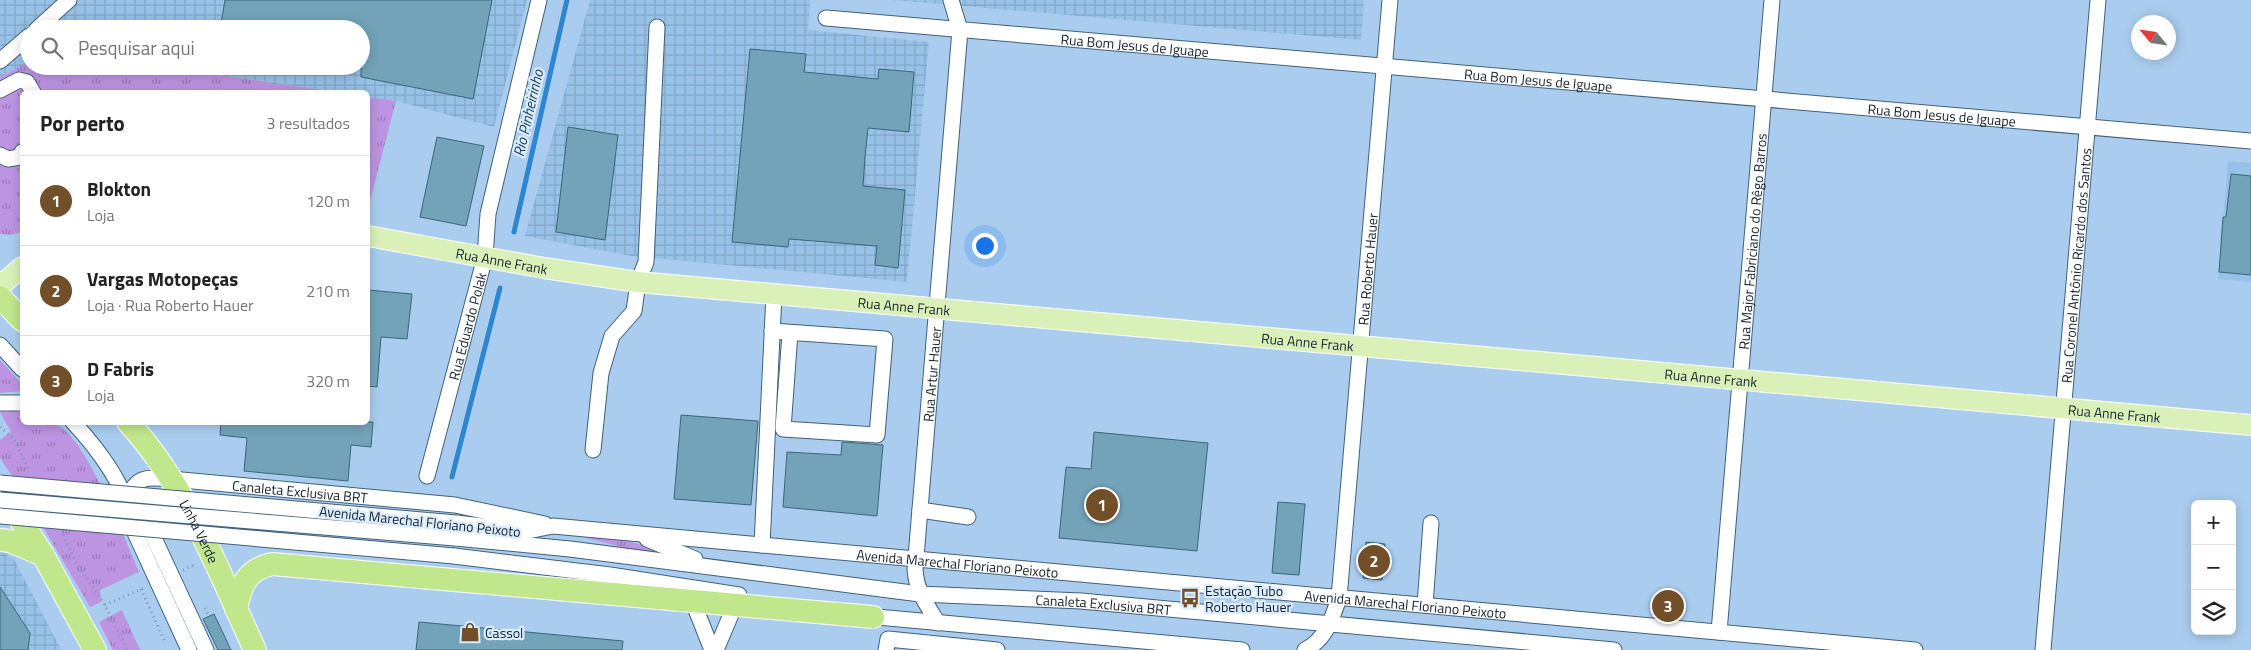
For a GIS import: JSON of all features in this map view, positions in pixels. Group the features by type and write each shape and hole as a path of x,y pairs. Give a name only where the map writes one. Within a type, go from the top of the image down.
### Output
{"highway":[{"path":"0,297 20,318"},
{"name":"Linha Verde","path":"131,425 154,453 171,479 212,557 254,650"},
{"path":"0,488 43,555 95,650"},
{"path":"0,540 10,541 43,555"},
{"path":"236,609 240,591 249,575 260,567 272,564 873,617"}],"main road":[{"name":"Rua Anne Frank","path":"370,236 638,282 2251,425"},
{"path":"0,286 20,269"}],"street":[{"path":"47,20 69,0"},
{"name":"Rua Eduardo Polak","path":"427,476 485,257 488,214 540,0"},
{"path":"951,0 960,30"},
{"name":"Rua Roberto Hauer","path":"1331,624 1339,598 1390,0"},
{"name":"Rua Major Fabriciano do Rêgo Barros","path":"1718,632 1772,0"},
{"name":"Rua Coronel Antônio Ricardo dos Santos","path":"2043,650 2098,0"},
{"name":"Rua Bom Jesus de Iguape","path":"826,18 2251,141"},
{"path":"593,450 601,373 612,336 634,311 638,282 646,262 657,27"},
{"name":"Rua Artur Hauer","path":"938,623 920,594 916,582 916,559 960,30"},
{"path":"0,61 20,44"},
{"path":"0,90 19,80 27,82 32,90"},
{"path":"0,155 8,159 20,157"},
{"path":"762,545 774,294"},
{"path":"772,332 790,333 885,339 878,435 783,429 790,333"},
{"path":"0,346 20,367"},
{"path":"0,403 20,403"},
{"path":"76,425 96,449 128,505 147,523 206,650"},
{"name":"Canaleta Exclusiva BRT","path":"128,505 131,488 142,479 171,479 455,505 553,526"},
{"name":"Avenida Marechal Floriano Peixoto","path":"0,483 528,531 553,526 1915,650"},
{"name":"Canaleta Exclusiva BRT","path":"0,500 128,505 570,549 920,594 1080,601 1614,650"},
{"path":"128,505 131,524 189,650"},
{"path":"920,510 968,518"},
{"name":"Canaleta Exclusiva BRT","path":"484,512 570,549"},
{"path":"0,516 454,556 618,576 873,617 1242,650"},
{"path":"1425,606 1431,523"},
{"name":"Canaleta Exclusiva BRT","path":"455,538 493,527"},
{"name":"Canaleta Exclusiva BRT","path":"632,533 714,567"},
{"path":"506,562 552,590"},
{"path":"693,602 714,650"},
{"path":"714,650 735,605"},
{"path":"1305,650 1322,637 1331,624"},
{"path":"886,650 888,639 997,650"}],"path":[{"path":"127,650 105,605 141,589 164,640"}],"shaded area":[{"path":"0,0 527,0 494,127 396,101 370,97 370,90 322,90 220,75 370,75 370,20 20,20 20,67 0,77"},
{"path":"590,0 810,0 808,30 929,42 907,282 631,256 525,236"},
{"path":"892,0 1364,0 1361,40"},
{"path":"2228,161 2251,163 2251,282 2218,279"},
{"path":"0,551 14,559 61,650 0,650"}],"green space":[{"path":"20,67 20,75 220,75 322,90 20,90 20,232 10,235 0,234 0,77"},
{"path":"370,97 396,101 370,201"},
{"path":"0,360 20,382 20,391 0,393"},
{"path":"0,412 20,412 20,425 57,425 66,431 91,466 139,572 100,590 101,602 90,607 22,491 0,458 0,440 11,432"},
{"path":"579,536 625,540 662,551 662,553 622,547"},
{"path":"122,610 140,650 113,650 99,622"}],"building":[{"path":"225,0 492,0 473,99 361,77 361,75 370,75 370,20 222,20"},
{"path":"750,49 806,54 804,72 878,79 879,69 914,72 909,132 868,128 865,157 863,186 905,190 898,268 875,265 877,246 789,239 788,247 732,242"},
{"path":"568,127 618,135 605,240 556,232"},
{"path":"437,137 484,146 466,226 420,217"},
{"path":"2231,174 2251,176 2251,275 2219,272 2223,217 2226,217"},
{"path":"370,290 412,294 407,339 381,337 377,387 370,386"},
{"path":"681,415 758,421 751,505 674,499"},
{"path":"370,422 373,422 371,447 351,445 348,481 244,471 247,438 220,435 221,425 370,425"},
{"path":"1094,432 1208,443 1197,551 1059,538 1066,467 1091,469"},
{"path":"842,442 883,445 877,516 783,507 787,452 841,455"},
{"path":"1278,502 1305,504 1299,575 1272,573"},
{"path":"1366,542 1385,544 1382,580 1363,578"},
{"path":"0,587 30,633 28,650 0,650"},
{"path":"214,614 231,650 218,650 203,619"},
{"name":"Cassol","path":"419,622 623,641 622,650 416,650"}],"waterway":[{"name":"Rio Pinheirinho","path":"514,232 567,0"},
{"name":"Rio Pinheirinho","path":"452,477 500,288"}],"place":[{"name":"Blokton","path":"1102,505"},
{"name":"Vargas Motopeças","path":"1374,561"},
{"name":"Estação Tubo Roberto Hauer","path":"1190,598"},
{"name":"D Fabris","path":"1668,606"},
{"name":"Cassol","path":"470,632"}]}
